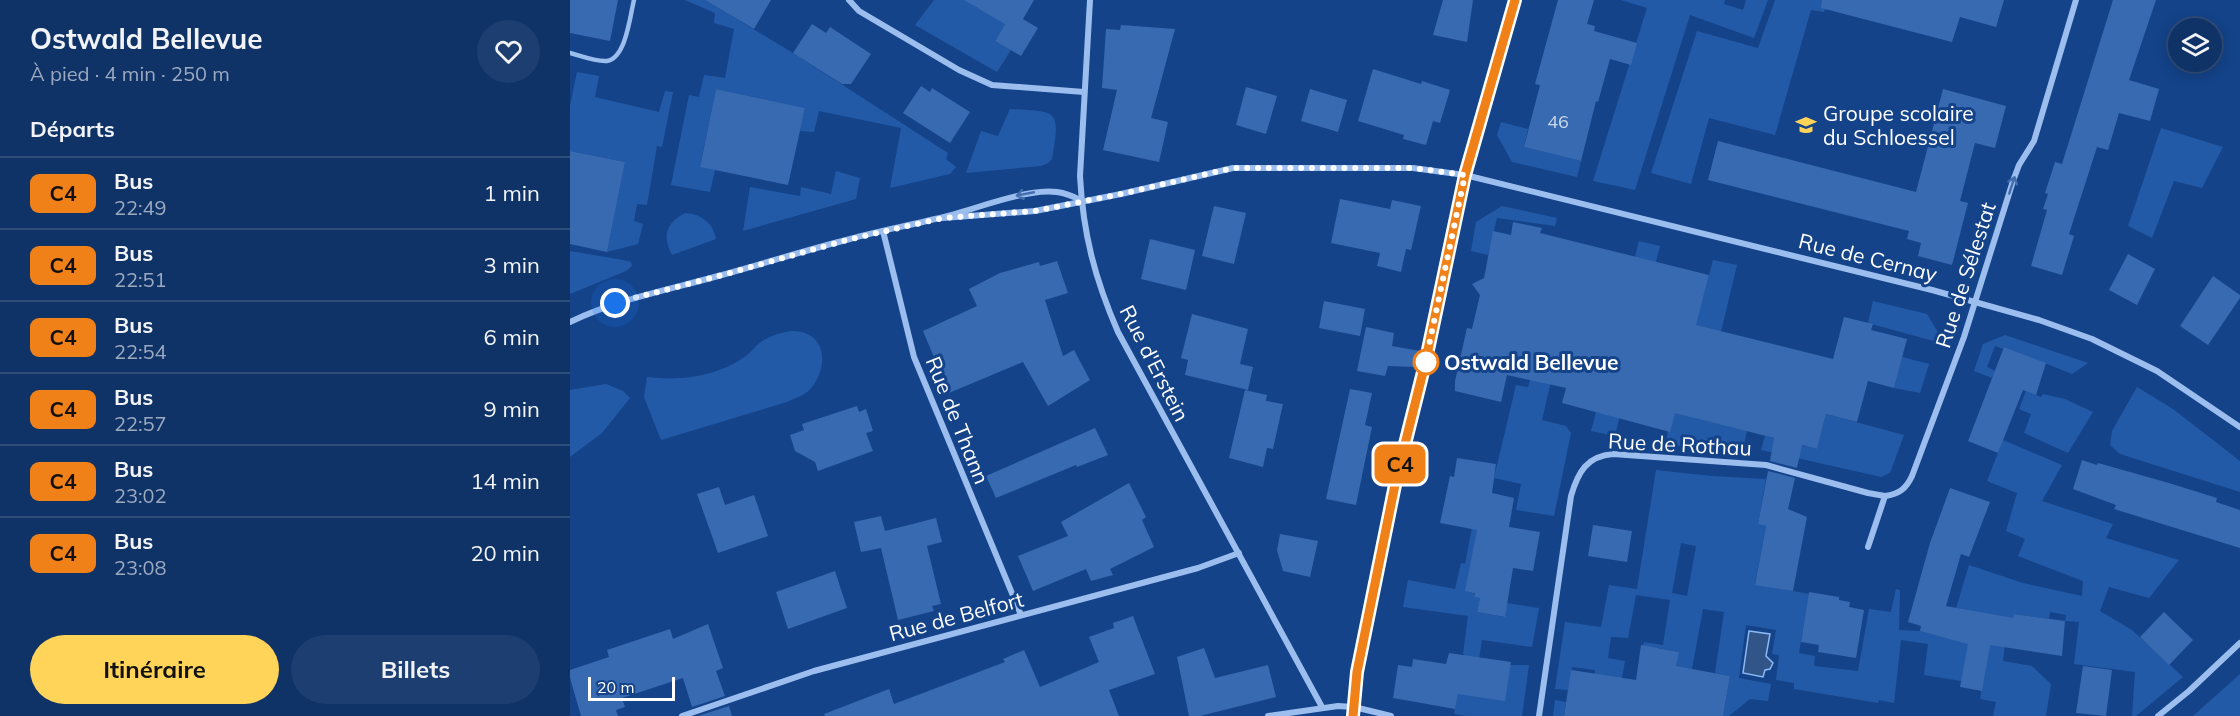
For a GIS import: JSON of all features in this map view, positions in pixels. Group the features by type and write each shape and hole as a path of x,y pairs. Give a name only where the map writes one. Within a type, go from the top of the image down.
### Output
{"street":[{"path":"849,0 859,11 980,80 1006,87 1084,92"},
{"name":"Rue d'Erstein","path":"1090,0 1080,156 1081,200 1094,272 1118,332 1322,707"},
{"path":"1354,712 1357,672 1385,529 1425,364 1465,175 1515,0"},
{"name":"Rue de Sélestat","path":"1885,496 1899,492 1909,482 1962,345 2013,181 2019,165 2034,141 2076,0"},
{"name":"Rue de Cernay","path":"943,218 1014,213 1121,194 1233,168 1413,168 1465,175 1976,301 2064,328 2122,352 2187,390 2240,427"},
{"path":"570,322 637,296 883,231 943,218 1003,199 1033,193 1067,193 1081,200"},
{"name":"Rue de Thann","path":"883,231 914,357 1021,615"},
{"name":"Rue de Rothau","path":"1539,716 1571,496 1580,472 1589,461 1603,455 1613,454 1766,465 1885,496"},
{"path":"1868,547 1885,496"},
{"name":"Rue de Belfort","path":"682,716 814,671 1198,568 1239,553"},
{"path":"2157,716 2189,691 2240,643"},
{"path":"1268,716 1322,707 1391,716"}],"lane":[{"path":"570,53 608,61 618,56 623,47 634,0"}],"shaded area":[{"path":"685,0 705,0 793,53 948,153 946,159 956,167 950,174 890,188 901,128 819,111 814,132 800,131 805,108 716,89 700,166 715,170 710,192 671,185 689,95 699,97 704,75 725,78 734,29 714,23 715,13"},
{"path":"934,0 965,0 979,9 982,4 1008,19 995,41 1011,50 997,72 915,25"},
{"path":"1621,0 1725,0 1724,4 1743,10 1746,0 1768,0 1754,38 1690,15 1635,190 1593,181 1647,8"},
{"path":"1775,0 1828,0 1824,12 1811,10 1775,135 1709,118 1691,184 1651,173 1697,31 1758,48"},
{"path":"577,72 599,76 595,97 659,112 665,91 673,92 662,147 657,146 647,205 637,204 634,221 643,224 638,244 607,252 625,162 570,151 570,106"},
{"path":"1010,109 1038,111 1052,116 1056,130 1052,159 1041,166 966,173 981,131 998,136"},
{"path":"1501,122 1528,129 1524,147 1581,161 1577,177 1512,162 1497,135"},
{"path":"2161,128 2223,147 2202,188 2174,181 2152,238 2128,226"},
{"path":"836,171 860,178 856,199 743,231 750,187 800,196 801,187 831,194"},
{"path":"1502,206 1557,218 1555,226 1497,218 1488,255 1471,251 1476,222"},
{"path":"685,213 697,215 706,220 715,233 716,239 672,255 667,242 668,231 674,221"},
{"path":"1639,241 1660,246 1645,305 1624,299"},
{"path":"570,251 623,260 631,262 632,266 626,271 570,294"},
{"path":"1713,260 1737,265 1700,419 1747,431 1743,449 1697,446 1695,443 1665,449 1668,431 1627,386 1615,436 1591,431 1616,335 1693,335"},
{"path":"1873,301 1927,314 1939,334 1937,342 1868,323"},
{"path":"791,331 811,336 821,350 822,359 818,378 807,392 787,402 661,440 644,397 647,377 686,378 711,373 735,363 768,338"},
{"path":"2005,335 2088,363 2072,374 2004,347 2003,349 1995,346 1987,367 1995,371 1992,378 1974,371 1983,344"},
{"path":"1558,351 1542,420 1566,426 1571,433 1554,516 1516,510 1521,484 1494,478 1516,385 1528,387 1530,380"},
{"path":"1902,357 1929,364 1920,393 1894,388"},
{"path":"606,384 623,391 630,398 602,433 570,457 570,390"},
{"path":"2137,387 2173,409 2240,461 2240,492 2120,454 2110,445 2112,431"},
{"path":"2026,391 2041,397 2043,394 2065,399 2093,412 2068,453 2024,433 2031,414 2019,409"},
{"path":"1826,414 1904,435 1890,473 1881,477 1761,450 1765,436 1817,449"},
{"path":"2003,440 2062,465 2042,501 2113,524 2106,538 2179,560 2149,598 2109,587 2100,611 2132,630 2183,677 2136,716 2132,716 2135,672 2074,664 2079,622 2065,621 2066,615 2050,612 2049,619 2014,614 2010,643 2005,643 2003,661 2032,666 2051,684 2046,716 1993,716 1996,702 1980,699 1985,668 1961,681 1924,675 1928,644 1901,640 1894,703 1879,700 1878,703 1794,689 1794,683 1776,680 1779,655 1772,654 1776,630 1746,625 1739,678 1771,684 1768,701 1750,699 1729,716 1723,716 1730,676 1715,673 1724,612 1703,609 1692,669 1676,667 1678,652 1659,648 1641,655 1644,642 1663,645 1670,600 1636,595 1628,638 1611,637 1608,658 1625,661 1615,716 1594,680 1595,670 1572,667 1568,690 1555,689 1565,622 1601,627 1609,585 1637,589 1656,470 1766,479 1758,524 1766,526 1755,584 1809,594 1799,653 1815,656 1814,666 1858,671 1869,609 1891,612 1896,589 1900,590 1899,630 1920,631 1947,638 1969,565 2023,583 2082,596 2083,581 2018,556 2025,539 2006,531 2017,493 1987,481","holes":["1681,543 1696,546 1687,596 1672,593"]},
{"path":"1481,481 1493,483 1483,567 1476,582 1474,597 1480,598 1477,612 1504,617 1507,603 1539,608 1532,647 1482,640 1473,696 1510,665 1529,665 1522,716 1454,714 1465,655 1463,654 1468,616 1403,607 1408,580 1455,589 1461,563 1465,564"},
{"path":"1749,631 1770,634 1766,656 1773,663 1770,669 1765,670 1763,677 1743,673"},
{"path":"2240,674 2240,716 2193,716"},
{"path":"1555,700 1566,702 1564,715 1570,716 1553,716"}],"building":[{"path":"570,0 618,0 610,41 570,33"},
{"path":"705,0 771,0 754,29"},
{"path":"964,0 1034,0 1023,19 1038,28 1021,56 995,41 1005,24"},
{"path":"1443,0 1473,0 1467,42 1433,35"},
{"path":"1558,0 1594,0 1587,24 1595,26 1594,31 1637,43 1631,65 1610,59 1598,102 1596,101 1581,161 1524,147 1540,85 1535,84"},
{"path":"1822,0 2004,0 1996,27 1960,17 1952,42 1821,8"},
{"path":"2113,0 2156,0 2129,80 2159,89 2150,121 2119,113 2108,150 2097,147 2069,234 2074,236 2062,275 2031,266 2047,210 2043,209 2048,194 2045,193 2055,162 2062,164"},
{"path":"812,24 826,33 830,27 871,54 851,84 842,84 793,53"},
{"path":"1121,25 1175,29 1151,118 1168,122 1159,162 1103,150 1117,90 1102,88 1106,29 1120,30"},
{"path":"1373,69 1421,84 1422,81 1450,90 1440,123 1433,121 1426,145 1403,139 1404,135 1358,121"},
{"path":"921,86 930,92 932,88 970,112 950,143 903,113"},
{"path":"1246,87 1277,96 1266,134 1236,125"},
{"path":"716,89 805,108 788,185 700,167"},
{"path":"1310,89 1347,100 1338,132 1301,121"},
{"path":"1943,89 2006,106 1995,148 1975,143 1960,201 1968,203 1952,265 1918,256 1921,243 1907,239 1909,231 1708,180 1718,141 1916,192"},
{"path":"570,151 625,162 607,252 570,244"},
{"path":"1340,199 1390,209 1392,200 1421,206 1411,250 1406,249 1401,272 1377,266 1380,253 1331,243"},
{"path":"1214,206 1246,213 1234,264 1202,256"},
{"path":"1513,222 1542,228 1540,233 1709,275 1696,325 1833,359 1844,317 1873,324 1871,330 1907,339 1894,388 1868,381 1857,422 1826,414 1817,449 1802,445 1797,468 1770,461 1774,438 1675,413 1670,432 1562,403 1566,388 1507,375 1501,402 1455,391 1455,381 1467,328 1472,329 1480,295 1472,284 1484,278 1493,231 1511,235"},
{"path":"1150,239 1195,250 1186,290 1141,279"},
{"path":"2128,254 2155,269 2137,305 2109,290"},
{"path":"1057,261 1068,293 1045,300 1063,356 1074,350 1090,380 1048,406 1023,362 949,393 923,331 977,306 969,289 1000,273 1039,262 1040,266"},
{"path":"2213,276 2240,295 2240,298 2208,345 2180,326"},
{"path":"1324,301 1365,309 1360,336 1319,328"},
{"path":"1192,314 1248,329 1240,364 1253,367 1248,390 1185,375 1188,360 1181,358"},
{"path":"1366,327 1394,333 1392,346 1420,351 1416,367 1388,366 1385,376 1357,371"},
{"path":"2004,347 2046,363 2036,395 2023,390 1998,453 1968,441"},
{"path":"1350,389 1372,393 1365,425 1372,427 1356,505 1326,499"},
{"path":"1245,390 1267,395 1266,401 1283,404 1273,449 1267,448 1263,467 1229,458"},
{"path":"857,406 859,412 866,409 873,431 866,433 873,451 818,471 815,462 795,451 790,435 804,430 802,424"},
{"path":"1095,428 1108,455 1077,467 1076,465 996,498 986,476"},
{"path":"1457,458 1496,464 1492,493 1514,498 1509,527 1540,532 1533,571 1513,568 1505,617 1477,612 1480,598 1474,597 1475,593 1465,591 1477,530 1440,523 1450,476 1454,477"},
{"path":"2082,460 2217,498 2216,502 2240,510 2240,548 2114,509 2116,505 2073,489"},
{"path":"1768,471 1795,478 1788,509 1807,517 1793,591 1755,585 1766,526 1758,524"},
{"path":"1129,483 1146,517 1142,520 1154,547 1110,569 1113,575 1091,581 1086,569 1033,591 1018,556 1068,536 1061,522"},
{"path":"719,487 725,505 754,495 768,536 718,553 697,494"},
{"path":"1950,488 1990,502 1969,557 1961,554 1946,606 2013,618 2014,614 2065,621 2062,656 1990,645 1982,691 1960,687 1968,644 1920,631 1921,626 1908,622 1930,543"},
{"path":"881,516 885,531 936,518 942,542 927,546 941,604 932,606 934,611 898,620 881,548 861,552 854,522"},
{"path":"1593,525 1632,531 1627,562 1588,556"},
{"path":"1280,534 1318,541 1310,577 1283,571 1277,550"},
{"path":"835,571 847,608 788,629 776,592"},
{"path":"1809,592 1839,597 1839,600 1850,602 1849,607 1864,610 1856,658 1818,652 1819,645 1801,642"},
{"path":"2164,612 2193,640 2169,665 2140,637"},
{"path":"1133,616 1155,674 1109,690 1119,716 825,716 824,714 889,689 894,704 1005,662 1003,659 1024,650 1040,687 1099,662 1089,637 1114,628 1113,623"},
{"path":"708,624 723,668 716,671 725,696 692,707 683,678 622,698 625,707 616,710 618,716 581,716 570,678 570,670 609,657 607,650 670,629 673,639"},
{"path":"1641,645 1679,652 1676,666 1730,676 1723,716 1564,716 1571,670 1636,680"},
{"path":"1204,648 1215,678 1268,665 1276,697 1200,716 1189,716 1177,657"},
{"path":"1449,653 1511,662 1505,701 1458,694 1455,709 1393,698 1398,665 1412,667 1413,659 1446,664"},
{"path":"2083,666 2112,670 2106,716 2076,713"},
{"path":"729,706 732,716 698,716"}],"bus line":[{"name":"C4","path":"1353,716 1357,672 1385,529 1425,364 1465,175 1515,0"}],"place":[{"name":"Groupe scolaire du Schloessel","path":"1806,125"},
{"name":"Ostwald Bellevue","path":"1426,362"}],"route":[{"path":"615,303 851,239 923,222 943,218 1035,211 1233,168 1413,168 1465,175 1425,364 1426,362"}]}
